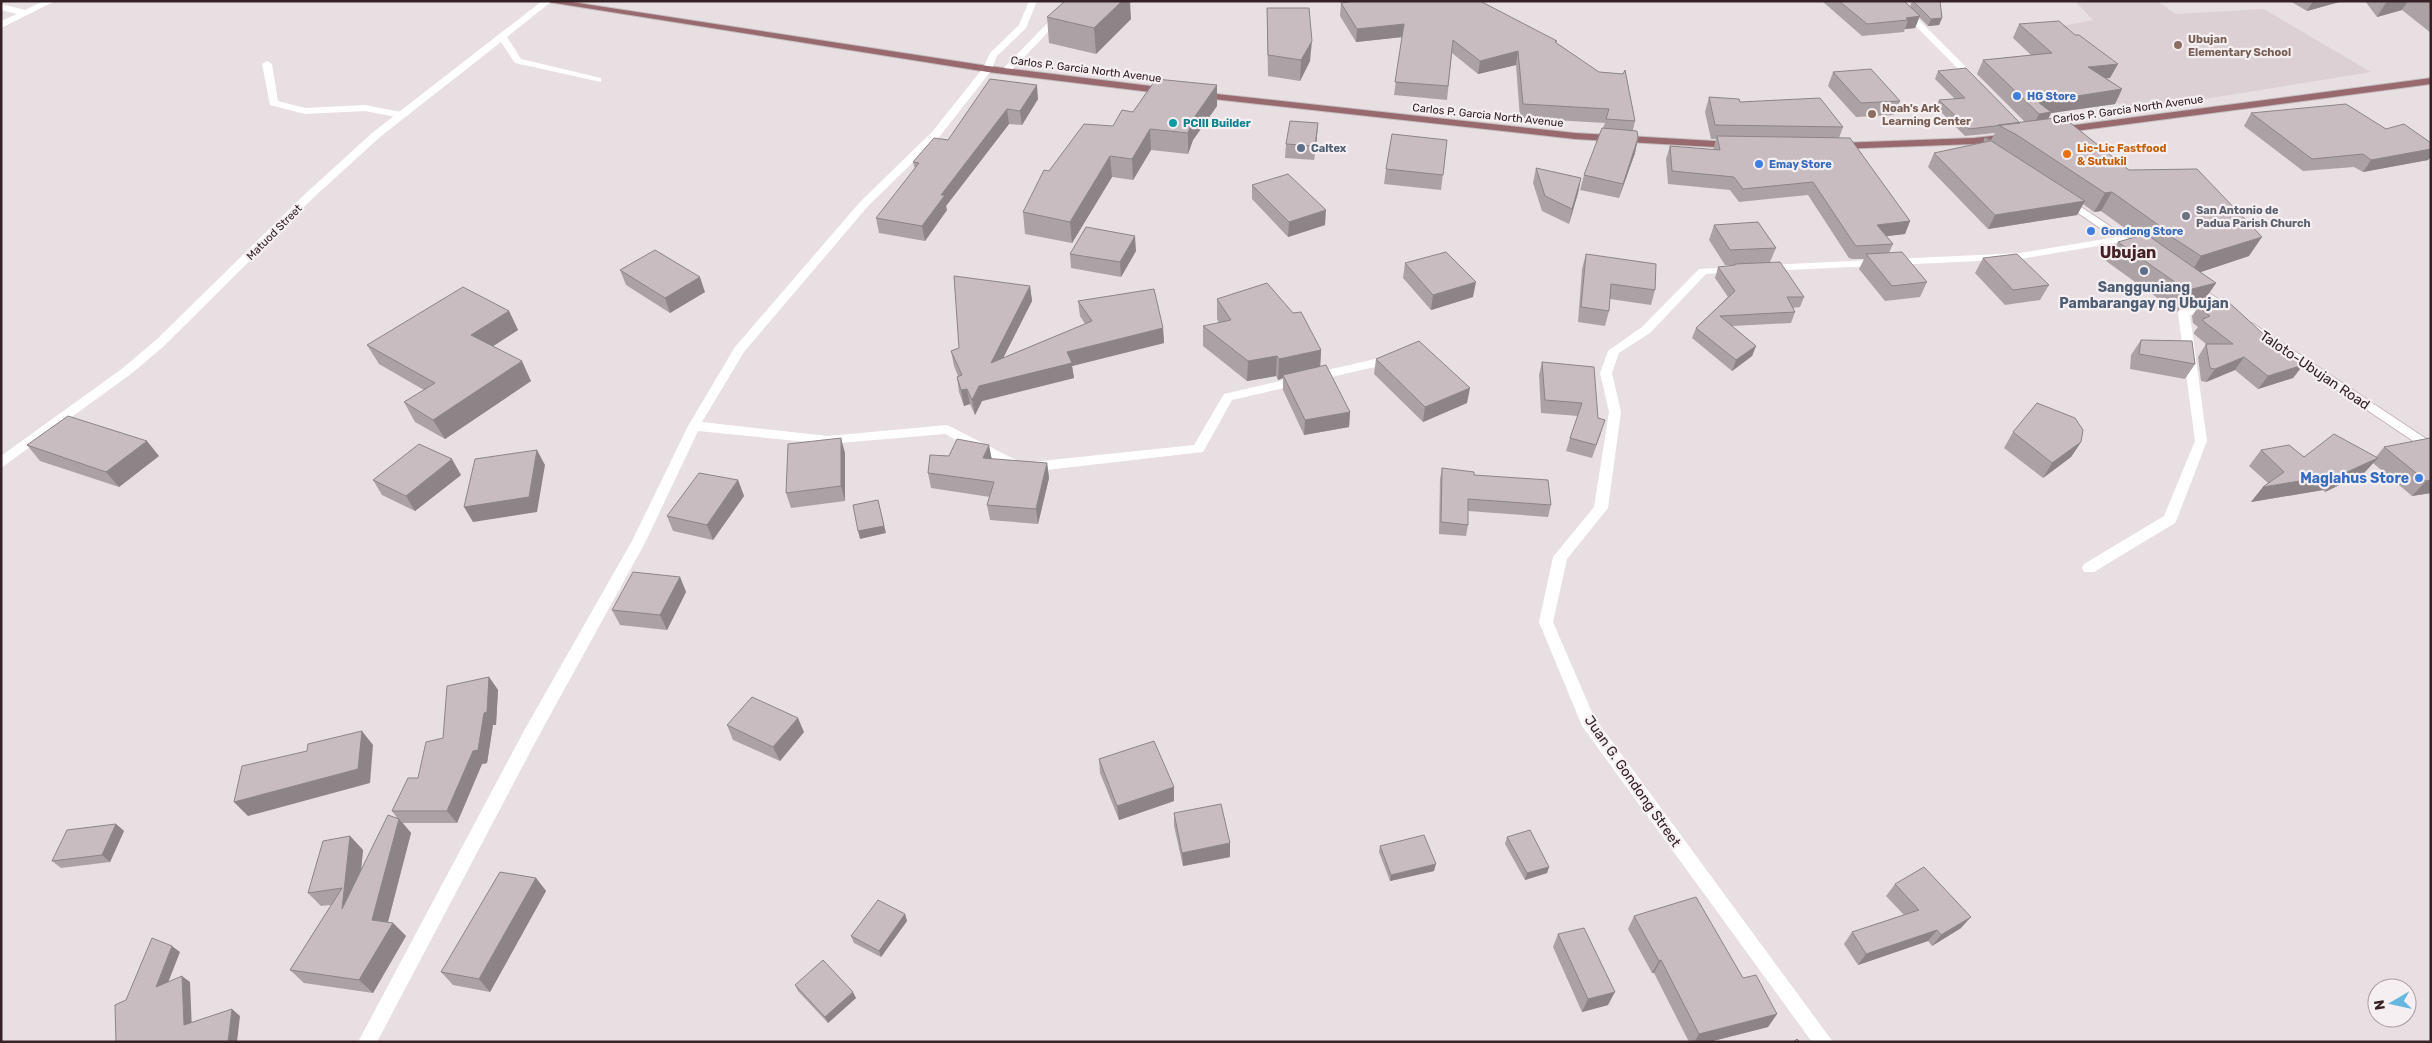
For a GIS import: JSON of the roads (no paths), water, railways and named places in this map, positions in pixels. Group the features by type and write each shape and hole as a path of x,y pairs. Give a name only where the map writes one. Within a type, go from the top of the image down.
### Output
{"main road":[{"name":"Carlos P. Garcia North Avenue","path":"547,1 988,69 1184,94 1575,136 1672,143 1739,145"},
{"name":"Carlos P. Garcia North Avenue","path":"2049,132 2431,81"},
{"path":"1827,147 1974,141 2020,135"}],"street":[{"path":"1,25 50,1"},
{"name":"Matuod Street","path":"1,463 104,389 160,344 308,197 376,135 547,1"},
{"path":"368,1042 531,734 639,540 694,426 739,350 864,204 936,134 988,69 993,55 1023,26 1033,1"},
{"path":"1895,1 1987,92"},
{"path":"1006,71 1070,5"},
{"path":"1,7 25,13"},
{"path":"502,36 518,61 598,80"},
{"path":"267,64 273,103 305,111 365,108 401,115"},
{"path":"1974,141 1996,153"},
{"path":"2059,195 2146,255"},
{"name":"Juan G. Gondong Street","path":"1824,1042 1804,1018 1588,722 1546,622 1560,557 1601,508 1615,412 1606,373 1614,351 1646,330 1703,271 2020,256 2123,239"},
{"name":"Taloto-Ubujan Road","path":"2178,277 2431,450"},
{"path":"2089,568 2170,519 2201,441 2184,313 2218,304"},
{"path":"694,426 828,440 947,430 1020,468 1198,449 1228,397 1376,363"}],"place":[{"name":"Ubujan Elementary School","path":"2178,45"},
{"name":"HG Store","path":"2017,96"},
{"name":"Noah's Ark Learning Center","path":"1872,114"},
{"name":"PCIII Builder","path":"1173,123"},
{"name":"Caltex","path":"1301,148"},
{"name":"Lic-Lic Fastfood & Sutukil","path":"2067,154"},
{"name":"Emay Store","path":"1759,164"},
{"name":"San Antonio de Padua Parish Church","path":"2186,216"},
{"name":"Gondong Store","path":"2091,231"},
{"name":"Sangguniang Pambarangay ng Ubujan","path":"2144,271"},
{"name":"Maglahus Store","path":"2419,478"}],"district":[{"name":"Ubujan","path":"2128,252"}]}
